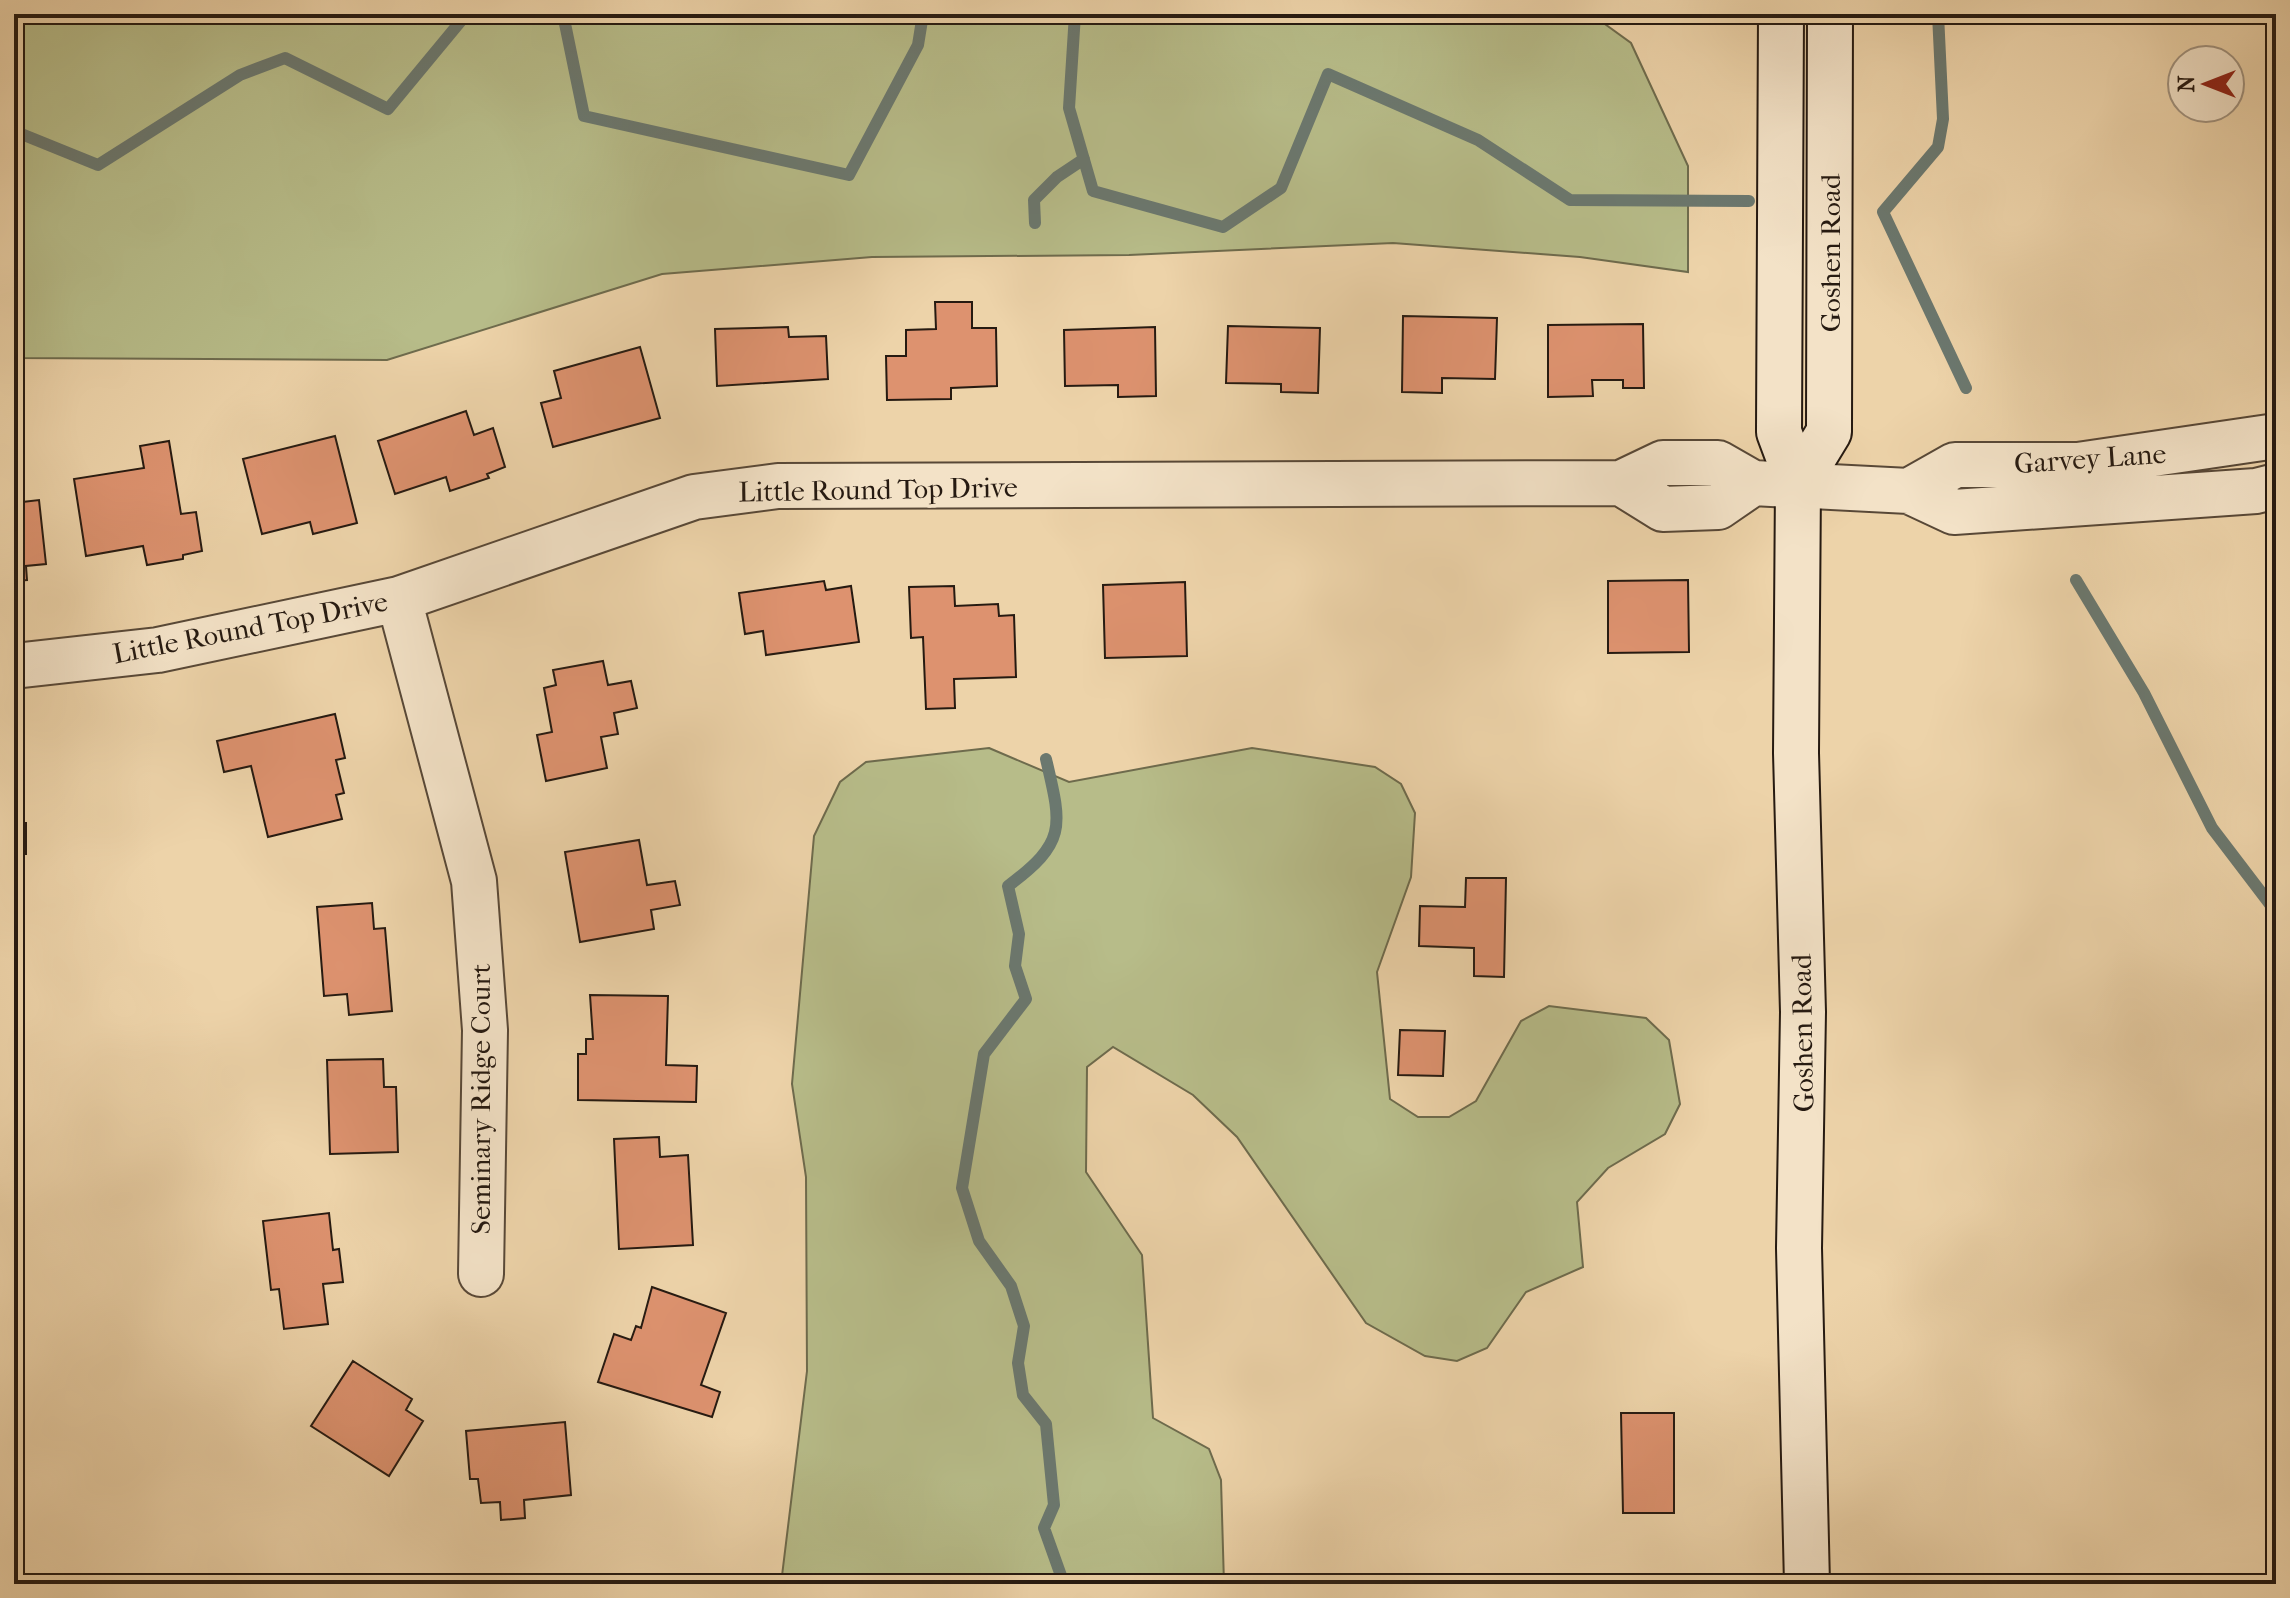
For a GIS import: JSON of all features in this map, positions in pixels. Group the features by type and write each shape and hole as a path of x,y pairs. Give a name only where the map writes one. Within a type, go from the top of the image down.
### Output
{"street":[{"name":"Goshen Road","path":"1781,14 1779,432 1798,483 1796,753 1803,1012 1799,1248 1807,1584"},
{"name":"Goshen Road","path":"1798,483 1829,432 1830,14"},
{"name":"Garvey Lane","path":"1909,491 1955,465 2078,465 2276,436"},
{"name":"Little Round Top Drive","path":"14,666 158,650 399,599 694,497 778,486 1621,483 1663,509 1718,507 1753,483 1798,483"},
{"name":"Garvey Lane","path":"1798,483 1909,491 1954,512 2127,503 2256,491 2276,486"},
{"name":"Seminary Ridge Court","path":"399,599 474,881 485,1030 481,1274"}],"green space":[{"path":"14,14 1591,14 1631,43 1688,166 1688,272 1580,257 1393,243 1129,255 872,257 662,274 387,360 14,358"},
{"path":"989,748 1069,782 1252,748 1375,767 1401,784 1415,813 1411,877 1377,972 1390,1099 1418,1117 1449,1117 1476,1101 1521,1021 1549,1006 1646,1018 1669,1040 1680,1104 1665,1134 1608,1168 1577,1202 1583,1267 1526,1292 1487,1348 1457,1361 1425,1356 1366,1323 1237,1137 1193,1095 1113,1047 1087,1067 1086,1172 1142,1255 1153,1418 1209,1449 1221,1480 1224,1584 781,1584 807,1371 806,1177 792,1084 814,836 840,782 866,762"}],"building":[{"path":"935,302 972,302 972,328 996,328 997,386 951,388 951,399 887,400 886,356 906,356 906,330 936,329"},
{"path":"1403,316 1497,318 1495,379 1442,378 1442,393 1402,392"},
{"path":"1643,324 1644,388 1623,388 1623,380 1592,380 1593,396 1548,397 1548,325"},
{"path":"1228,326 1320,328 1318,393 1281,392 1281,384 1226,383"},
{"path":"788,327 789,337 826,336 828,379 717,386 715,329"},
{"path":"1155,327 1156,396 1118,397 1118,385 1065,386 1064,330"},
{"path":"640,347 660,418 553,447 541,403 561,398 554,371"},
{"path":"466,411 474,435 493,428 505,467 487,474 489,478 450,491 446,477 395,494 378,441"},
{"path":"335,436 357,523 313,534 310,522 262,534 243,459"},
{"path":"169,441 181,514 196,512 202,551 183,555 183,559 147,565 143,546 86,556 74,479 144,468 140,446"},
{"path":"39,500 46,564 26,566 27,580 14,581 14,503"},
{"path":"1688,580 1689,652 1608,653 1608,581"},
{"path":"824,581 826,590 851,586 859,642 766,655 763,631 745,634 739,593"},
{"path":"1185,582 1187,656 1105,658 1103,585"},
{"path":"954,586 955,606 998,604 999,616 1014,615 1016,677 954,679 955,708 926,709 923,637 911,638 909,587"},
{"path":"603,661 608,685 631,681 637,708 614,713 618,734 601,737 607,768 546,781 537,735 552,732 544,688 556,685 553,670"},
{"path":"335,714 345,758 336,760 344,793 336,795 342,819 268,837 251,766 224,772 217,741"},
{"path":"14,823 26,823 26,854 14,854"},
{"path":"639,840 647,885 675,881 680,905 651,910 654,929 580,942 565,852"},
{"path":"1466,878 1506,878 1504,977 1474,976 1474,948 1419,946 1420,906 1465,907"},
{"path":"372,903 374,929 385,928 392,1011 349,1015 347,994 324,996 317,907"},
{"path":"14,938 23,938 23,1016 14,1016"},
{"path":"590,995 668,996 666,1065 697,1066 696,1102 578,1100 578,1054 586,1054 586,1039 593,1039"},
{"path":"1400,1030 1445,1031 1443,1076 1398,1075"},
{"path":"383,1059 384,1087 396,1087 398,1152 330,1154 327,1060"},
{"path":"659,1137 660,1157 688,1155 693,1245 619,1249 614,1139"},
{"path":"329,1213 333,1250 339,1249 343,1282 323,1284 328,1324 284,1329 279,1289 271,1290 263,1221"},
{"path":"22,1238 23,1328 14,1328 14,1239"},
{"path":"652,1287 726,1313 701,1385 720,1392 712,1417 598,1382 614,1334 631,1340 636,1326 641,1328"},
{"path":"353,1361 412,1399 406,1410 423,1421 389,1476 311,1426"},
{"path":"1621,1413 1674,1413 1674,1513 1623,1513"},
{"path":"565,1422 571,1495 524,1500 525,1518 501,1520 500,1502 481,1503 478,1479 470,1479 466,1431"}],"waterway":[{"path":"14,131 98,165 240,75 285,58 388,109 465,16 476,14"},
{"path":"563,14 584,116 849,175 918,45 923,14"},
{"path":"1075,14 1069,108 1093,191 1223,227 1281,188 1328,74 1478,140 1570,200 1749,201"},
{"path":"1938,14 1943,119 1938,147 1883,212 1966,388"},
{"path":"1035,223 1034,200 1057,177 1084,159"},
{"path":"2076,580 2144,693 2212,828 2276,912"},
{"path":"1046,759 1057,817 1055,832 1041,857 1008,886 1019,934 1015,966 1026,999 984,1054 962,1188 979,1241 1011,1286 1024,1326 1018,1363 1023,1395 1046,1424 1054,1505 1044,1528 1064,1584"}]}
